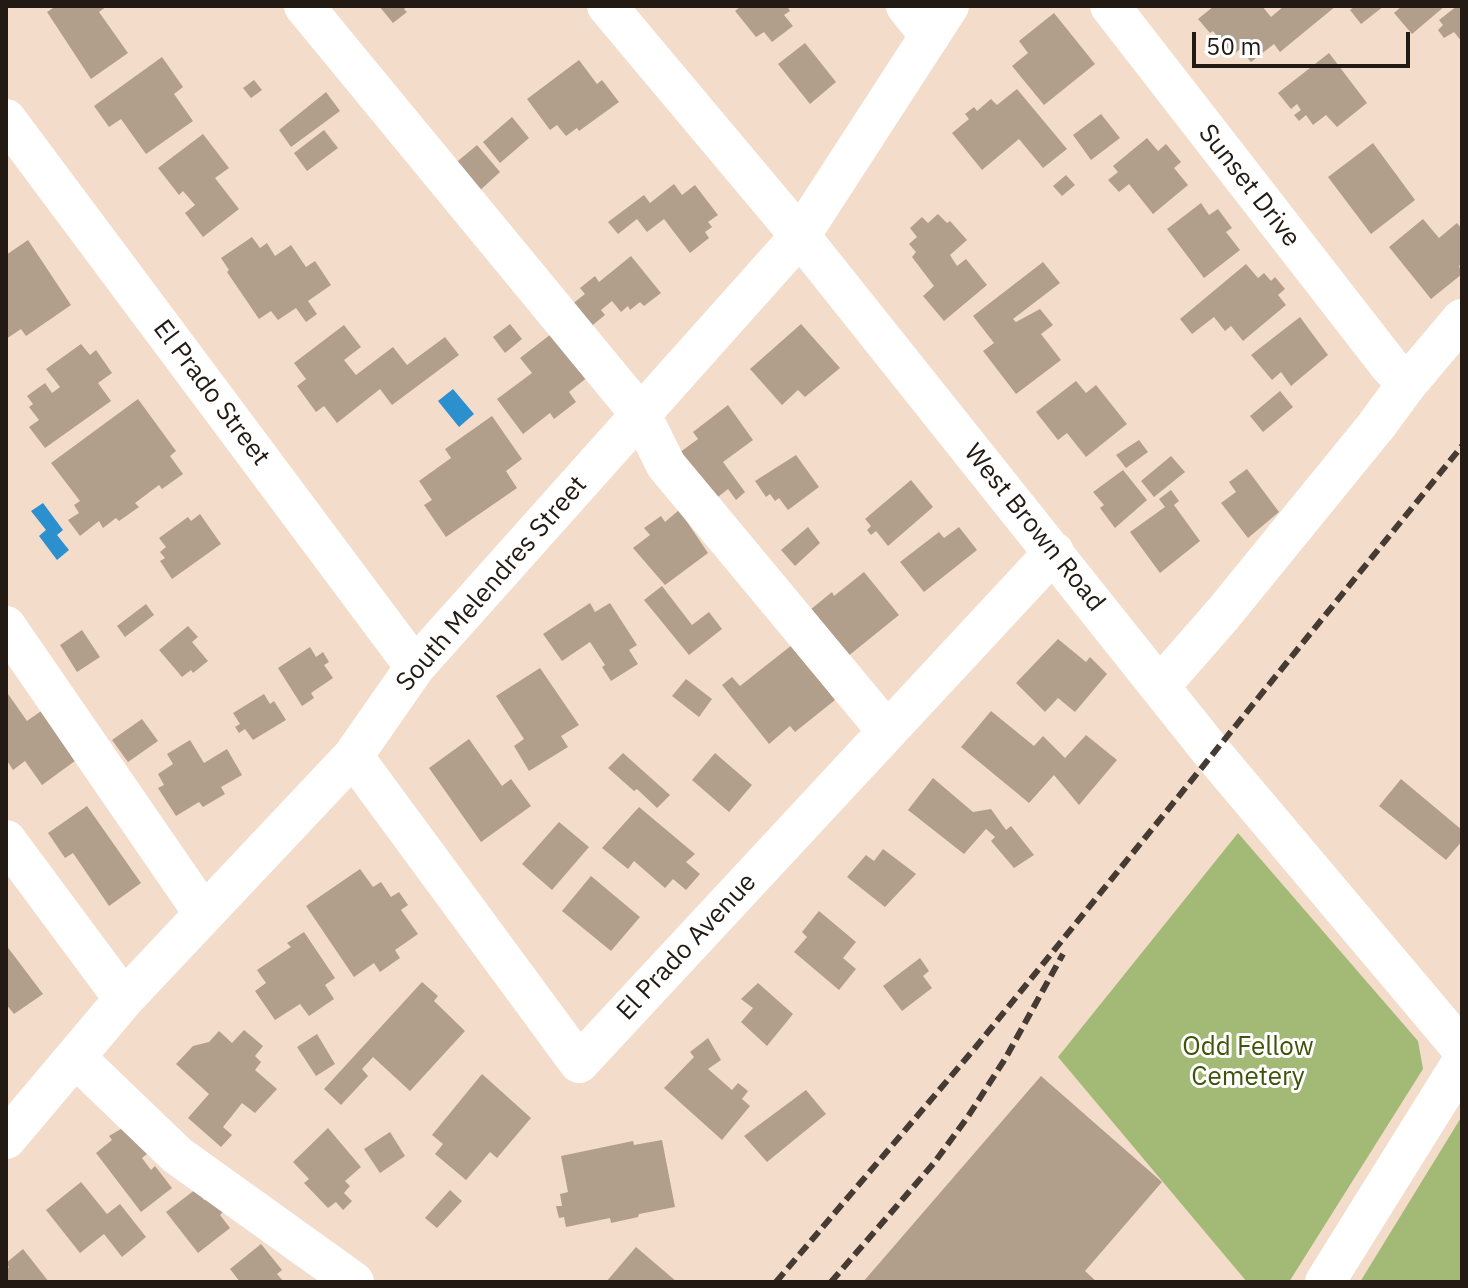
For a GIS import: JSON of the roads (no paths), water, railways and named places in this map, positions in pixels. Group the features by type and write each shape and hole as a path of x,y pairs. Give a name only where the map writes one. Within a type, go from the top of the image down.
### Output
{"street":[{"path":"304,6 641,415 666,465 887,731"},
{"name":"West Brown Road","path":"607,6 800,236 1214,755 1462,1049"},
{"name":"Sunset Drive","path":"1110,6 1398,375"},
{"name":"South Melendres Street","path":"6,1139 124,999 353,756 415,667 800,236 928,16"},
{"name":"El Prado Street","path":"6,119 415,667"},
{"path":"1160,686 1223,614 1376,426 1398,375 1462,319"},
{"name":"El Prado Avenue","path":"353,756 579,1063 1054,552"},
{"path":"6,626 204,914"},
{"path":"6,840 124,999"},
{"path":"75,1057 177,1155 354,1282"},
{"path":"1325,1282 1462,1062"}],"water":[{"path":"453,389 474,414 459,427 438,401"},
{"path":"43,503 63,530 57,535 69,550 57,560 39,536 46,530 31,511"}],"railway":[{"path":"776,1282 975,1048 1462,446"},
{"path":"831,1282 934,1163 967,1118 1005,1059 1063,954"}],"park label":[{"name":"Odd Fellow Cemetery","path":"1248,1062"}]}
